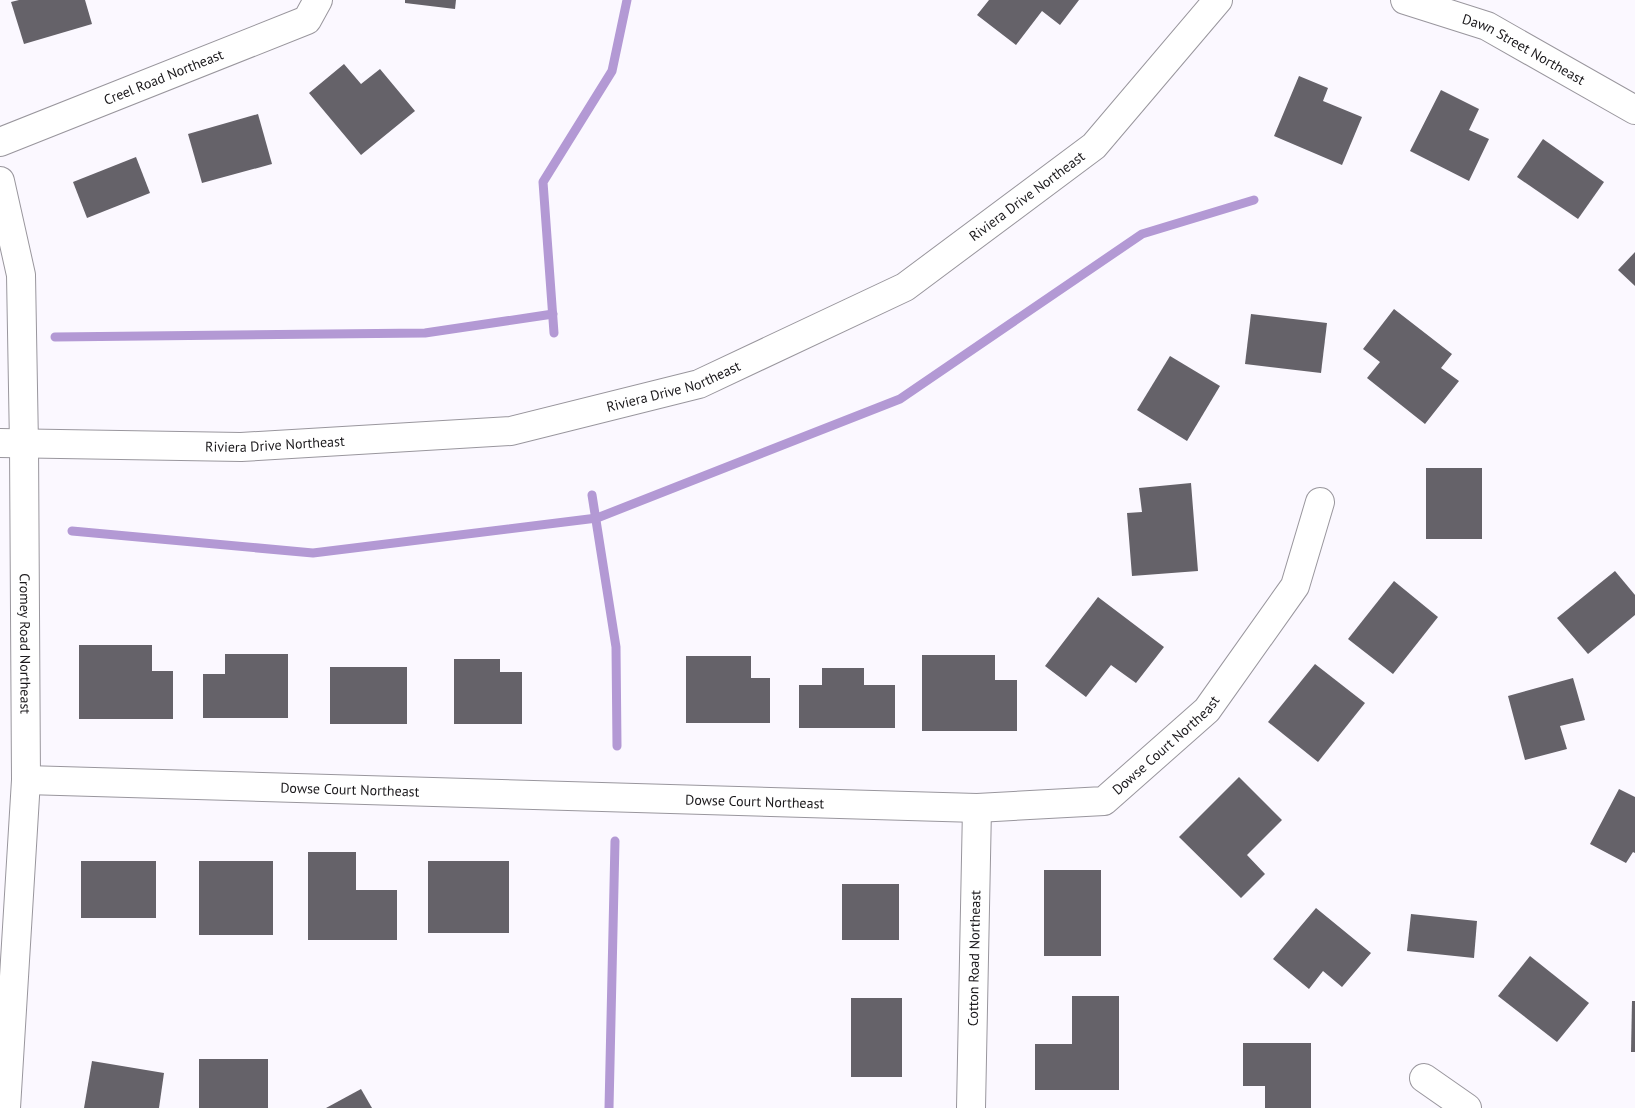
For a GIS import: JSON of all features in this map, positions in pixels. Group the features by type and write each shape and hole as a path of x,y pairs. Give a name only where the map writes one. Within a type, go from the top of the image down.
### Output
{"street":[{"name":"Creel Road Northeast","path":"0,142 307,20 318,0"},
{"name":"Riviera Drive Northeast","path":"12,444 241,447 512,431 699,384 905,287 1094,146 1218,0"},
{"name":"Dawn Street Northeast","path":"1405,0 1487,26 1635,110"},
{"name":"Cromey Road Northeast","path":"0,181 21,276 12,444 26,780 6,1108"},
{"name":"Dowse Court Northeast","path":"26,780 977,808 1104,801 1207,710 1295,586 1320,502"},
{"name":"Cotton Road Northeast","path":"971,1108 977,808"},
{"path":"1424,1078 1467,1108"}],"building":[{"path":"19,0 85,0 92,24 24,44 11,2"},
{"path":"405,0 456,0 455,9 405,3"},
{"path":"989,0 1079,0 1060,25 1042,11 1016,45 977,15"},
{"path":"344,64 361,84 380,69 415,111 361,155 309,93"},
{"path":"1299,76 1328,88 1323,101 1362,117 1342,165 1274,136"},
{"path":"1441,90 1479,109 1469,130 1489,139 1469,181 1410,151"},
{"path":"258,114 272,164 202,183 188,134"},
{"path":"1543,139 1604,182 1578,219 1517,177"},
{"path":"136,157 150,193 87,218 73,182"},
{"path":"1635,252 1635,286 1618,270"},
{"path":"1394,309 1452,354 1441,368 1459,381 1425,424 1367,378 1380,362 1363,349"},
{"path":"1251,314 1327,323 1321,373 1245,364"},
{"path":"1170,356 1220,386 1187,441 1137,410"},
{"path":"1426,468 1482,468 1482,539 1426,539"},
{"path":"1191,483 1198,571 1132,576 1127,513 1142,512 1139,488"},
{"path":"1615,571 1635,595 1635,615 1588,654 1557,618"},
{"path":"1394,581 1438,617 1393,674 1348,639"},
{"path":"1098,597 1164,647 1136,683 1111,665 1086,697 1045,666"},
{"path":"79,645 152,645 152,671 173,671 173,719 79,719"},
{"path":"225,654 288,654 288,718 203,718 203,674 225,674"},
{"path":"922,655 995,655 995,680 1017,680 1017,731 922,731"},
{"path":"686,656 751,656 751,678 770,678 770,723 686,723"},
{"path":"454,659 500,659 500,672 522,672 522,724 454,724"},
{"path":"1315,664 1365,703 1318,762 1268,722"},
{"path":"330,667 407,667 407,724 330,724"},
{"path":"822,668 864,668 864,685 895,685 895,728 799,728 799,685 822,685"},
{"path":"1573,678 1585,720 1560,726 1567,749 1525,760 1508,696"},
{"path":"1239,777 1282,820 1247,855 1265,874 1241,898 1179,837"},
{"path":"1619,789 1635,797 1635,853 1633,852 1626,863 1590,844"},
{"path":"308,852 356,852 356,890 397,890 397,940 308,940"},
{"path":"81,861 156,861 156,918 81,918"},
{"path":"199,861 273,861 273,935 199,935"},
{"path":"428,861 509,861 509,933 428,933"},
{"path":"1044,870 1101,870 1101,956 1044,956"},
{"path":"842,884 899,884 899,940 842,940"},
{"path":"1316,908 1371,953 1342,987 1323,971 1309,989 1273,959"},
{"path":"1411,914 1477,921 1474,958 1407,951"},
{"path":"1530,956 1589,1003 1557,1042 1498,996"},
{"path":"1072,996 1119,996 1119,1090 1035,1090 1035,1044 1072,1044"},
{"path":"851,998 902,998 902,1077 851,1077"},
{"path":"1632,1001 1635,1001 1635,1052 1631,1052"},
{"path":"1243,1043 1311,1043 1311,1108 1265,1108 1265,1086 1243,1086"},
{"path":"199,1059 268,1059 268,1108 199,1108"},
{"path":"92,1061 164,1073 159,1108 84,1108"},
{"path":"361,1089 372,1108 326,1108"}],"waterway":[{"path":"554,333 543,182 612,71 627,0"},
{"path":"72,531 313,553 597,518 900,399 1142,234 1254,200"},
{"path":"55,337 425,333 553,314"},
{"path":"592,495 616,647 617,746"},
{"path":"609,1108 615,841"}]}
